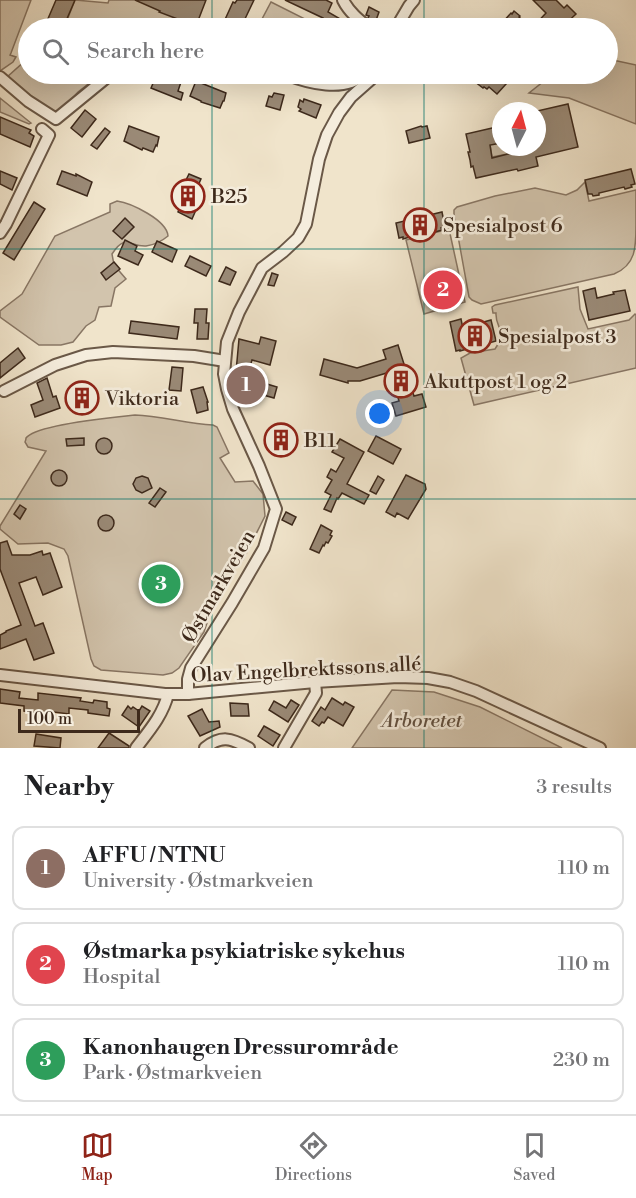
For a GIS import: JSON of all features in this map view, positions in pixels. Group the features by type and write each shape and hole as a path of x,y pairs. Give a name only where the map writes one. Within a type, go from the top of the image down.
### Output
{"street":[{"path":"343,0 347,8 358,18"},
{"path":"402,18 414,0"},
{"path":"0,77 28,101 56,119 99,84"},
{"name":"Østmarkveien","path":"188,694 188,678 191,668 264,548 276,509 233,409 227,389 225,361 227,342 262,268 298,238 306,224 319,159 331,128 351,97 366,84"},
{"path":"0,233 49,135 42,129"},
{"path":"4,391 55,365 86,355 125,352 194,356 225,361"},
{"name":"Olav Engelbrektssons allé","path":"0,675 168,694 315,682 398,677 428,678 450,682 499,700 600,748"},
{"path":"284,748 316,693 315,682"},
{"path":"136,748 161,715 168,694"},
{"path":"205,748 213,741 226,739 237,741 249,748"}],"green space":[{"path":"0,0 31,0 24,18 18,18 18,34 10,55 16,57 0,71"},
{"path":"75,0 108,3 109,0 136,0 181,18 68,18"},
{"path":"271,2 303,18 263,18"},
{"path":"618,61 636,65 636,124 569,98 529,93 540,84 618,84"},
{"path":"18,67 18,84 88,84 61,111 51,111 6,78"},
{"path":"0,98 31,123 0,112"},
{"path":"585,182 589,201 636,190 635,248 627,266 614,274 481,304 472,300 469,297 454,210 457,207 495,196 535,188 566,195 577,190"},
{"path":"117,201 131,205 155,218 162,224 168,236 158,243 149,245 124,243 112,254 114,265 126,279 115,288 111,306 99,307 95,320 86,326 73,342 61,345 39,345 0,317 0,311 22,294 55,236 110,212 110,204"},
{"path":"449,229 465,302 424,314 406,240"},
{"path":"578,287 580,309 588,329 629,320 636,315 636,368 474,405 461,358 470,353 495,349 499,343 501,333 496,313 493,313 492,307"},
{"path":"135,415 217,427 229,453 220,458 235,482 253,481 263,494 265,516 243,560 239,558 210,614 204,632 179,668 163,675 101,670 94,666 68,556 64,549 48,543 18,544 0,529 46,451 28,447 25,442 26,438 33,433 60,425"},
{"name":"Arboretet","path":"392,690 434,692 480,707 562,748 352,748"}],"building":[{"path":"56,0 75,0 67,18 48,18"},
{"path":"135,0 206,0 199,18 175,18"},
{"path":"237,0 254,0 245,18 226,18 233,2"},
{"path":"285,0 326,0 332,3 328,12 338,18 323,18"},
{"path":"533,0 556,0 564,8 567,5 576,14 572,18 541,18 546,13"},
{"path":"369,7 379,12 377,18 368,18 369,16 366,15"},
{"path":"514,11 520,18 506,18"},
{"path":"153,84 180,84 178,91 183,93 181,100 151,88"},
{"path":"195,84 204,84 226,93 220,108 190,96"},
{"path":"478,84 506,84 497,94 489,87 483,88"},
{"path":"274,93 284,95 280,110 266,106 269,96 272,97"},
{"path":"304,99 321,105 316,118 299,111 301,109 298,107 300,100 303,102"},
{"path":"568,104 578,147 546,155 546,109"},
{"path":"85,110 96,119 82,137 71,128"},
{"path":"0,117 31,130 29,133 34,136 30,147 0,134"},
{"path":"129,126 159,137 153,152 143,148 142,150 124,141"},
{"path":"427,126 430,138 409,143 406,131"},
{"path":"105,128 110,132 97,149 91,145"},
{"path":"492,128 492,145 490,145 492,158 540,156 536,157 538,166 476,178 473,166 471,167 466,134"},
{"path":"631,169 635,184 631,185 632,187 593,196 588,194 585,180"},
{"path":"0,171 17,178 12,190 0,184"},
{"path":"62,171 76,176 76,174 92,182 87,196 57,184"},
{"name":"B25","path":"189,174 201,179 193,197 199,203 192,219 178,212 184,197 179,194"},
{"path":"34,202 45,209 14,260 3,253"},
{"name":"Spesialpost 6","path":"442,212 445,227 441,228 442,230 399,238 396,223"},
{"path":"125,218 134,227 122,239 113,231"},
{"path":"125,240 137,246 135,251 143,255 138,265 118,256"},
{"path":"157,241 177,250 172,262 152,252"},
{"path":"190,256 211,266 206,276 185,266"},
{"path":"114,262 120,269 106,280 101,273"},
{"path":"226,267 236,272 230,285 219,281"},
{"path":"272,273 278,275 274,286 268,285"},
{"path":"595,288 597,298 625,290 630,311 589,320 583,291"},
{"path":"195,309 207,309 208,339 197,339 198,323 194,323"},
{"name":"Spesialpost 3","path":"461,319 463,329 491,320 496,341 456,351 450,322"},
{"path":"131,321 179,327 177,339 129,333"},
{"path":"261,337 276,341 270,365 252,360 247,378 277,387 274,398 242,389 239,402 236,372 239,339 259,344"},
{"name":"Akuttpost 1 og 2","path":"398,345 414,396 422,394 426,407 396,416 392,403 399,401 390,372 360,381 348,381 348,383 320,375 324,359 357,368 386,359 383,350"},
{"path":"18,348 25,358 0,378 0,363"},
{"path":"172,367 183,368 181,391 169,390"},
{"name":"Viktoria","path":"47,378 53,397 56,396 60,408 35,417 31,405 43,400 37,383"},
{"name":"Viktoria","path":"79,383 88,383 88,391 96,391 96,405 68,406 68,391 79,391"},
{"path":"203,387 208,410 197,413 191,390"},
{"name":"B11","path":"275,430 293,440 288,450 270,440"},
{"path":"376,436 401,449 393,464 368,451"},
{"path":"84,438 84,445 67,446 66,439"},
{"path":"104,438 110,440 112,446 110,452 104,454 98,452 96,446 98,440"},
{"path":"340,439 364,452 347,484 369,495 364,504 342,493 337,498 331,512 324,509 331,495 325,492 332,480 327,477 331,469 336,472 344,458 332,452"},
{"path":"59,470 65,472 67,478 65,484 59,486 53,484 51,478 53,472"},
{"path":"406,475 425,484 426,489 408,519 397,513 395,517 386,512"},
{"path":"142,476 148,478 152,488 142,493 136,490 133,484 136,478"},
{"path":"378,476 384,480 376,494 370,491"},
{"path":"160,488 166,492 155,507 149,503"},
{"path":"20,505 26,509 20,519 14,514"},
{"path":"286,512 296,517 292,525 282,520"},
{"path":"106,515 112,517 114,523 112,529 106,531 100,529 98,523 100,517"},
{"path":"321,525 332,531 330,535 332,536 319,553 310,549"},
{"path":"7,541 12,555 30,555 42,551 43,555 50,553 62,587 43,595 36,577 19,583 35,626 43,623 54,653 34,660 26,639 0,649 0,635 21,625 0,569 0,543"},
{"path":"0,689 20,692 19,698 38,700 38,693 81,698 80,701 93,703 94,700 107,702 107,708 110,709 109,716 69,708 69,714 24,711 24,706 0,703"},
{"path":"332,698 343,705 345,702 354,707 343,726 328,717 319,726 312,721 321,707 325,710"},
{"path":"291,700 299,705 288,722 269,710 274,701 286,708"},
{"path":"230,703 248,704 249,716 231,716"},
{"path":"128,706 139,711 142,706 150,711 139,727 122,715"},
{"path":"202,709 209,722 219,721 220,727 200,736 188,716"},
{"path":"264,726 280,735 273,746 258,736"},
{"path":"109,733 129,746 129,748 98,748"},
{"path":"36,734 61,738 60,748 34,746"}],"place":[{"name":"B25","path":"188,196"},
{"name":"Spesialpost 6","path":"420,225"},
{"name":"Østmarka psykiatriske sykehus","path":"443,290"},
{"name":"Spesialpost 3","path":"475,336"},
{"name":"Akuttpost 1 og 2","path":"401,381"},
{"name":"AFFU / NTNU","path":"246,385"},
{"name":"Viktoria","path":"82,398"},
{"name":"B11","path":"281,440"},
{"name":"Kanonhaugen Dressurområde","path":"161,584"}]}
